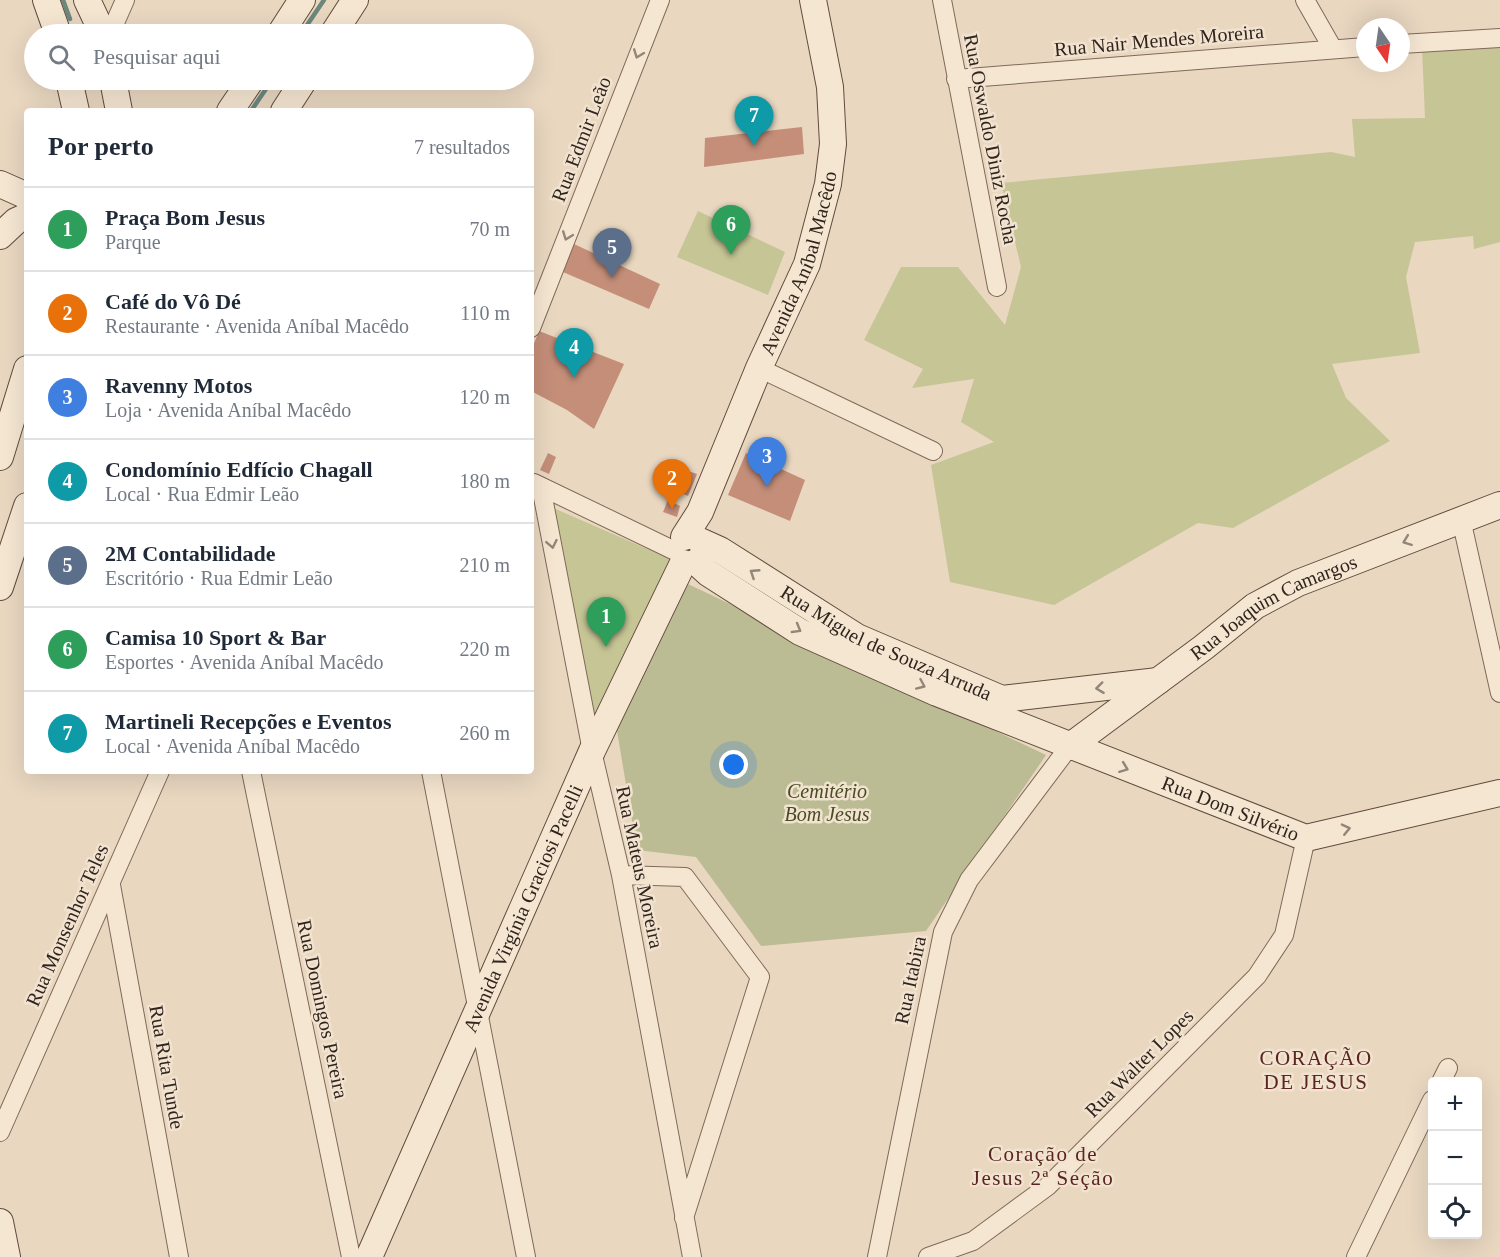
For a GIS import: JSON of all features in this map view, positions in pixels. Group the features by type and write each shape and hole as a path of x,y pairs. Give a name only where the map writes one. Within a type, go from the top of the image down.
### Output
{"street":[{"path":"46,0 54,24"},
{"path":"87,0 98,24"},
{"path":"114,24 125,0"},
{"path":"286,24 302,0"},
{"path":"339,24 355,0"},
{"name":"Rua Edmir Leão","path":"534,320 660,0"},
{"name":"Avenida Aníbal Macêdo","path":"689,549 700,512 759,368 807,264 828,184 832,144 830,87 813,0"},
{"name":"Rua Oswaldo Diniz Rocha","path":"942,0 997,287"},
{"path":"1305,0 1333,49"},
{"path":"1410,43 1500,38"},
{"name":"Rua Nair Mendes Moreira","path":"956,79 1356,48"},
{"path":"71,90 75,108"},
{"path":"115,90 118,108"},
{"path":"233,108 245,90"},
{"path":"286,108 298,90"},
{"path":"0,184 24,195"},
{"path":"759,368 933,451"},
{"path":"0,457 20,429 24,395"},
{"name":"Rua Miguel de Souza Arruda","path":"536,484 689,549 801,632 937,693 1069,747"},
{"name":"Rua Mateus Moreira","path":"536,484 592,751 621,875 692,1257"},
{"name":"Rua Joaquim Camargos","path":"1069,747 1255,606 1298,583 1500,505"},
{"path":"0,587 24,515"},
{"path":"1461,519 1500,693"},
{"name":"Rua Miguel de Souza Arruda","path":"689,549 720,550 857,637 1002,699 1158,681"},
{"name":"Avenida Virgínia Graciosi Pacelli","path":"369,1257 592,751 689,549"},
{"name":"Rua Dom Silvério","path":"1069,747 1306,838 1500,793"},
{"name":"Rua Itabira","path":"877,1257 942,932 969,880 1069,747"},
{"name":"Rua Monsenhor Teles","path":"0,1132 7,1102 111,885 159,774"},
{"name":"Rua Domingos Pereira","path":"252,774 351,1257"},
{"path":"431,774 526,1257"},
{"name":"Rua Walter Lopes","path":"928,1257 973,1241 1048,1186 1257,976 1284,935 1306,838"},
{"path":"621,875 685,877 760,977 684,1220"},
{"name":"Rua Rita Tunde","path":"111,885 179,1257"},
{"path":"1356,1257 1428,1108"},
{"path":"0,1222 7,1257"}],"shaded area":[{"path":"1500,43 1500,242 1474,249 1473,236 1415,242 1406,277 1420,353 1332,364 1346,398 1390,441 1233,528 1198,523 1054,605 950,582 931,465 994,442 961,422 974,379 912,388 923,369 864,340 901,267 958,267 1005,325 1021,267 1001,183 1331,152 1355,157 1352,119 1425,118 1422,48"},
{"path":"698,211 785,252 768,295 677,257"},
{"path":"551,507 675,561 595,734"}],"green space":[{"name":"Cemitério Bom Jesus","path":"688,584 1046,755 926,931 761,946 696,857 637,850 615,719"}],"building":[{"path":"802,127 804,154 704,167 705,138"},
{"path":"574,244 660,284 649,309 563,272"},
{"path":"539,331 624,364 594,429 567,410 534,393 534,344"},
{"path":"548,453 556,457 549,474 540,470"},
{"path":"746,453 805,480 790,521 728,495"},
{"path":"676,467 697,474 688,496 667,486"},
{"path":"668,500 680,506 677,517 663,512"}],"waterway":[{"path":"63,0 70,19"},
{"path":"308,24 324,0"},
{"path":"253,108 265,90"}],"place":[{"name":"Martineli Recepções e Eventos","path":"754,146"},
{"name":"Camisa 10 Sport & Bar","path":"731,255"},
{"name":"2M Contabilidade","path":"612,278"},
{"name":"Condomínio Edfício Chagall","path":"574,378"},
{"name":"Ravenny Motos","path":"767,487"},
{"name":"Café do Vô Dé","path":"672,509"},
{"name":"Praça Bom Jesus","path":"606,647"}],"district":[{"name":"CORAÇÃO DE JESUS","path":"1316,1070"},
{"name":"Coração de Jesus 2ª Seção","path":"1043,1166"}]}
